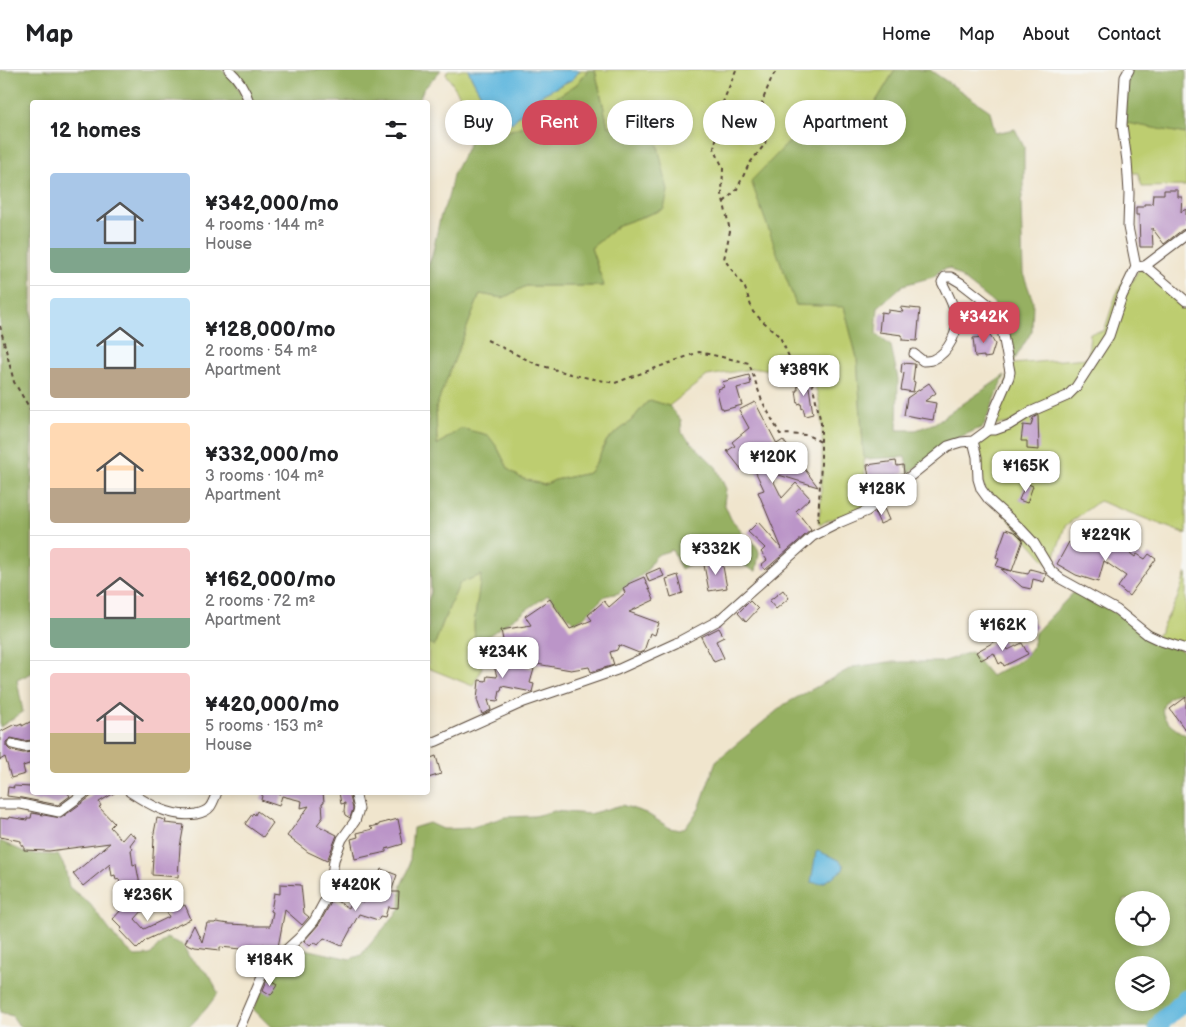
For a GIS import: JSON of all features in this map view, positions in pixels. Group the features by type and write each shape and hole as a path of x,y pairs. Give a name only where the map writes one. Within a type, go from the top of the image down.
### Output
{"street":[{"path":"229,70 243,87 247,100"},
{"path":"1129,70 1125,78 1122,125 1129,193 1128,227 1141,267 1186,301"},
{"path":"430,744 524,702 617,670 676,643 719,620 813,536 867,511 948,446 972,440 988,430 995,430 1009,425 1030,412 1067,396 1109,336 1122,296 1141,267 1186,234"},
{"path":"914,354 922,361 933,360 942,354 950,344 956,329 957,317 942,282 945,277 951,277 961,283 992,307 1000,319 1010,372 988,430"},
{"path":"972,440 977,457 978,479 981,489 989,500 1034,543 1051,571 1061,579 1117,610 1148,635 1186,649"},
{"path":"12,744 30,746"},
{"path":"134,795 165,812 187,815 201,813 210,808 215,795"},
{"path":"240,1027 265,969 300,937 314,921 330,891 334,860 342,839 355,821 359,809 356,795"},
{"path":"0,804 21,804 59,812 75,796"}],"path":[{"path":"736,70 717,117 718,132 714,148 723,168 722,194 730,231 724,259 745,288 753,312 780,337 792,361 811,378 821,423 818,533"},
{"path":"724,202 737,189 749,164 765,144 769,118 762,102 772,77 777,70"},
{"path":"0,326 14,382 30,409"},
{"path":"487,340 536,364 574,375 614,383 699,352 749,362 762,401 780,434 807,435 821,442"}],"green space":[{"path":"0,70 222,70 236,82 243,100 30,100 30,674 17,680 23,712 0,727"},
{"path":"233,70 441,70 423,90 419,100 250,100"},
{"path":"448,70 468,70 485,100 462,100 446,74"},
{"path":"580,70 588,70 577,84 553,100 534,100 573,79"},
{"path":"588,70 595,70 607,122 607,145 658,145 668,191 664,209 619,225 591,248 604,286 526,286 503,298 480,294 436,407 437,445 460,429 488,435 497,447 509,470 521,478 544,485 555,480 589,473 607,440 631,421 647,402 653,401 669,406 681,420 682,433 716,467 726,489 724,503 731,519 741,530 743,536 754,543 758,549 756,571 723,557 715,556 700,559 681,569 672,550 659,554 646,572 619,593 605,596 584,617 574,623 548,595 475,645 474,623 481,575 460,583 434,646 430,643 430,260 453,175 468,145 512,145 512,130 522,126 522,145 597,145 597,100 553,100 577,84"},
{"path":"595,70 895,70 877,100 785,100 785,145 793,145 775,245 796,305 844,306 857,358 867,505 820,525 818,520 820,511 822,423 816,390 811,378 759,368 707,376 669,406 653,401 647,402 631,421 607,440 589,473 555,480 544,485 521,478 509,470 497,447 460,429 437,445 436,407 480,294 503,298 526,286 604,286 591,248 619,225 664,209 621,145 693,145 693,100 607,100 607,122"},
{"path":"895,70 930,70 990,111 995,133 1015,129 1024,147 1024,186 1021,202 1023,273 1033,301 1032,331 1012,364 994,303 949,268 941,270 933,277 903,285 878,307 876,334 891,346 898,379 897,430 916,430 935,423 1005,375 983,427 948,442 909,473 905,457 864,459 857,358 844,307 796,305 751,181 786,145 906,145 906,100 877,100"},
{"path":"1126,70 1186,70 1186,134 1121,122"},
{"path":"522,113 522,126 512,130 512,123"},
{"path":"1125,122 1186,134 1186,186 1142,187 1138,173 1130,173"},
{"path":"1133,262 1108,334 1070,391 1008,423 993,426 1012,364 1088,358 1090,333 1104,331 1116,295"},
{"path":"1139,269 1145,270 1186,303 1186,534 1099,501 1065,526 1051,567 988,496 981,480 979,441 986,435 1030,414 1065,400 1111,337 1128,288"},
{"path":"1186,573 1186,647 1157,637 1177,599"},
{"path":"482,575 474,623 475,645 482,668 473,686 430,669 430,643 434,646 460,582"},
{"path":"1073,593 1081,593 1186,653 1186,690 1170,698 1164,705 1163,715 1175,729 1186,735 1186,1008 1162,1027 271,1027 253,1009 271,971 292,946 350,959 361,955 400,909 401,885 409,869 413,828 429,823 442,829 470,828 505,817 534,816 554,811 589,814 622,805 646,813 670,828 679,830 686,827 699,809 716,761 785,704 853,667 889,662 942,662 971,652 991,676 1023,659 1032,648 1035,633"},
{"path":"0,841 29,854 58,855 65,868 69,887 90,904 117,940 135,956 150,955 166,938 183,945 189,957 210,976 218,993 206,1009 189,1027 20,1027 12,1016 0,1012"}],"water":[{"path":"468,70 580,70 573,79 534,100 522,100 522,113 512,123 512,100 485,100"},
{"path":"818,851 839,860 844,866 843,870 821,883 811,882 816,852"}],"building":[{"path":"1164,190 1178,190 1178,197 1182,197 1181,212 1186,209 1186,229 1164,244 1152,228 1153,247 1140,247 1139,215 1136,215 1136,207 1152,204 1153,194 1164,194"},
{"path":"900,307 920,309 917,341 902,340 902,335 879,332 881,312 888,313 888,310 903,312"},
{"path":"981,320 995,344 991,357 975,357 973,338 983,337"},
{"path":"902,363 915,364 913,392 901,390 904,373 901,372"},
{"path":"749,375 751,384 737,388 742,405 724,410 721,408 717,392 719,391 718,389 724,387 722,382"},
{"path":"805,379 806,387 809,387 813,414 805,416 801,403 798,404 796,390 798,390 797,380"},
{"path":"929,383 936,393 925,401 936,403 933,420 904,415 907,398"},
{"path":"755,402 777,444 783,440 818,487 769,472 782,498 796,483 810,498 796,511 811,530 765,570 761,565 767,560 761,552 765,548 748,532 758,522 782,549 758,492 764,490 751,462 742,470 727,451 735,446 732,442 749,428 739,410"},
{"path":"1038,415 1039,450 1027,449 1027,441 1021,441 1023,425 1031,426 1033,418"},
{"path":"896,461 897,466 903,465 904,473 899,475 892,483 882,484 883,490 877,495 872,496 867,465"},
{"path":"1026,483 1033,486 1027,503 1019,500"},
{"path":"883,506 889,520 880,524 875,513"},
{"path":"1006,529 1015,532 1023,540 1012,571 1028,574 1030,569 1045,573 1044,582 1033,579 1031,589 1022,587 1001,569 1011,571 996,566 999,559 996,557"},
{"path":"1112,537 1125,543 1122,547 1135,557 1137,554 1145,559 1149,554 1156,559 1129,596 1118,587 1126,576 1104,561 1098,582 1076,575 1057,564 1069,542 1077,547 1082,538 1091,543 1108,547"},
{"path":"722,561 727,588 709,591 704,565"},
{"path":"660,568 664,576 649,582 646,574"},
{"path":"678,575 683,593 671,597 666,579"},
{"path":"644,577 654,600 629,612 659,623 655,635 650,633 644,651 639,653 619,645 617,650 610,652 614,665 591,672 589,667 571,670 531,663 531,650 525,642 504,645 501,630 531,625 525,616 550,599 570,629 592,620 588,615 604,601 609,607 625,593 623,588"},
{"path":"783,590 789,598 776,609 769,601"},
{"path":"750,601 758,609 746,622 738,613"},
{"path":"1031,618 1037,627 1023,638 1016,629"},
{"path":"719,628 724,637 716,641 724,658 714,662 701,637"},
{"path":"1001,638 1008,650 1022,643 1028,654 1004,666 1002,662 999,664 994,653 981,660 976,652"},
{"path":"502,642 506,661 534,669 530,683 534,684 532,692 502,686 498,701 488,700 491,710 482,714 477,700 479,680 486,681 487,676 497,677 489,646"},
{"path":"1186,697 1186,731 1170,709"},
{"path":"30,722 30,740 11,738 6,742 6,746 10,750 23,753 30,752 30,764 23,766 25,774 11,778 5,757 0,760 0,732 15,724 17,726 22,724 22,726"},
{"path":"436,756 441,774 430,777 430,758"},
{"path":"13,786 30,787 30,795 70,796 58,805 7,796 8,787 14,788"},
{"path":"93,795 111,795 99,802 101,806 99,807 114,823 110,827 122,840 129,832 136,837 130,845 133,849 131,850 133,865 136,864 141,890 126,893 125,886 120,884 119,879 116,880 115,875 112,876 110,864 83,886 73,874 110,843 49,851 24,850 21,841 0,837 0,818 8,819 9,817 27,820 27,818 31,818 32,813 61,818"},
{"path":"262,795 323,795 323,817 317,825 337,835 327,861 308,852 287,836 309,806 301,808 302,801 282,796 279,806 261,800"},
{"path":"340,795 350,795 353,809 350,818 345,815 345,803 341,804"},
{"path":"257,811 273,823 263,837 245,824 253,813 255,815"},
{"path":"157,818 166,820 165,823 184,825 178,877 152,875 153,838"},
{"path":"398,819 403,844 386,849 386,852 355,859 351,839 358,837 357,833"},
{"path":"381,869 397,875 391,892 399,892 398,908 388,907 385,917 380,916 378,920 359,914 342,946 324,938 318,945 314,942 310,946 304,941 319,924 333,899 349,908 351,900 364,902 367,892 372,893"},
{"path":"280,884 301,885 304,913 309,917 302,925 285,910 278,947 263,944 263,963 259,967 252,967 252,950 220,947 220,950 195,947 185,943 194,925 202,942 207,923 270,926 274,893 280,894"},
{"path":"127,893 144,909 135,919 144,929 169,917 165,903 173,899 177,909 185,905 191,919 146,940 137,949 120,931 122,928 113,919 128,902"},
{"path":"268,978 278,984 271,995 263,990"}],"waterway":[{"path":"1158,1027 1186,999"}]}
